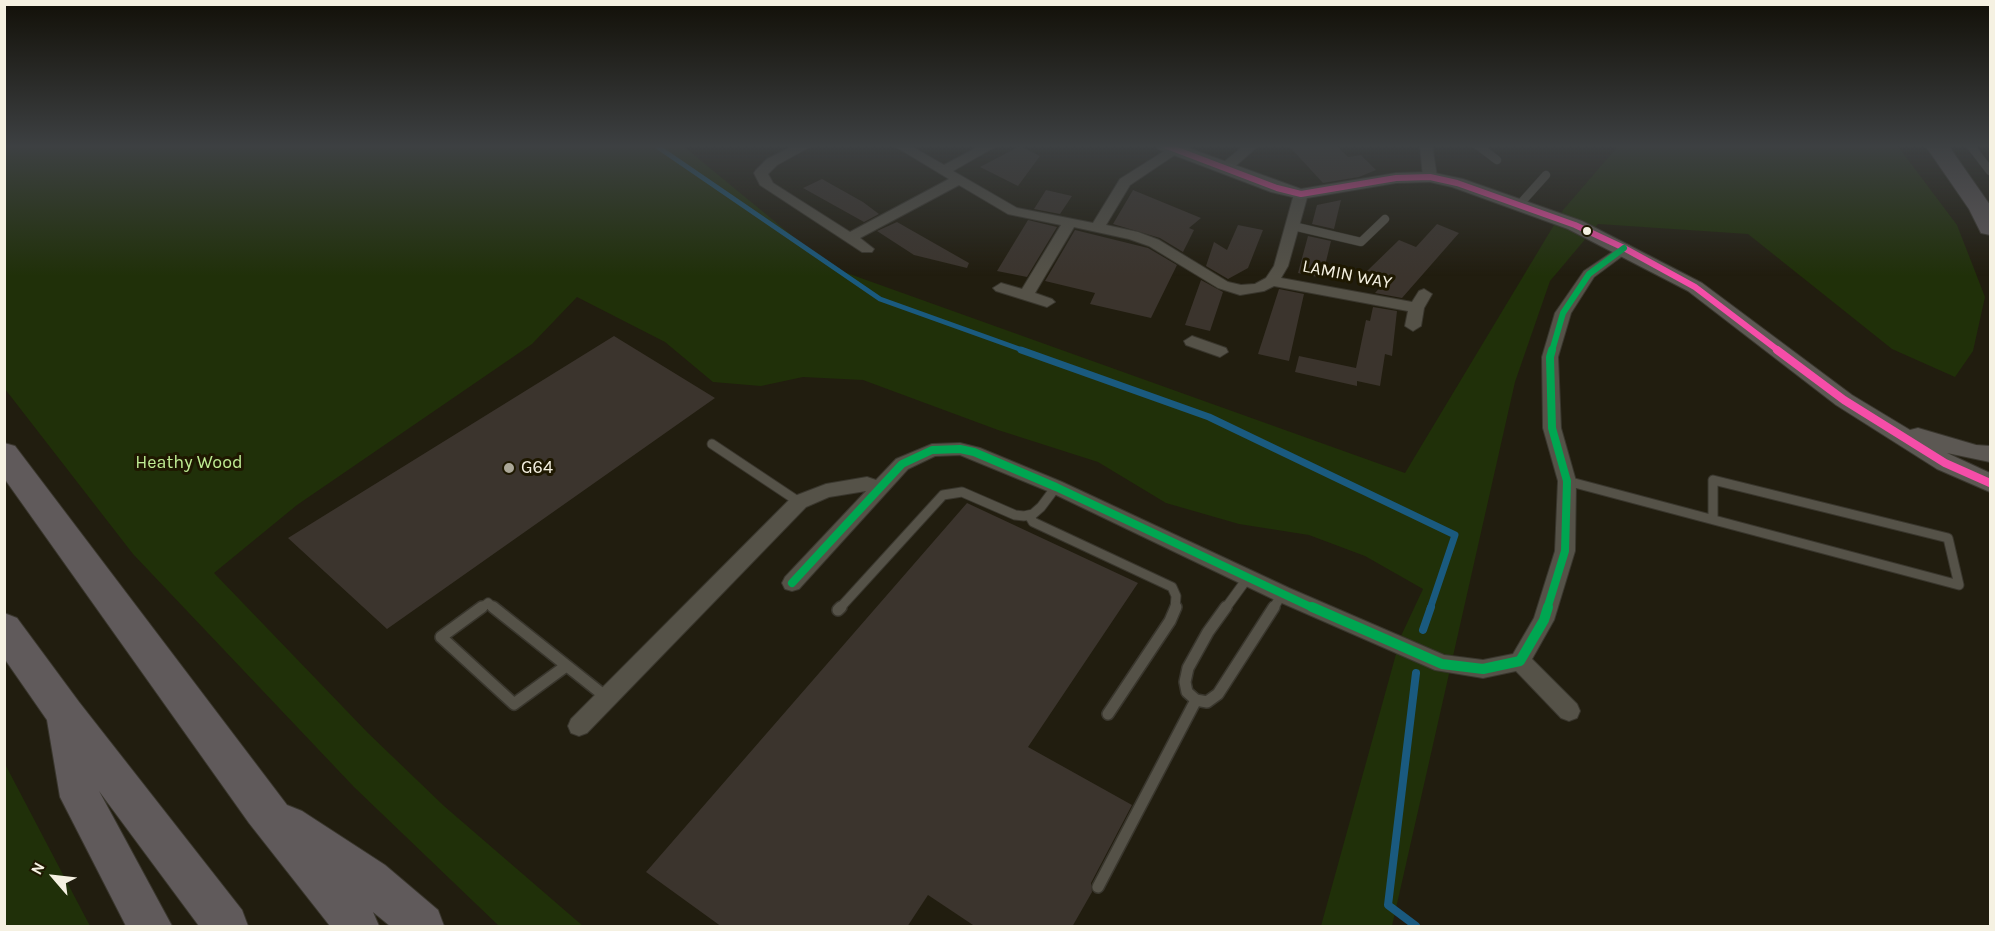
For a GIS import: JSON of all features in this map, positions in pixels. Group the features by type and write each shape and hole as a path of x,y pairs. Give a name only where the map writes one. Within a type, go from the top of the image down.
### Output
{"highway":[{"path":"1967,188 1981,209 1990,228"},
{"path":"4,454 264,809 357,927"},
{"path":"4,628 65,714 226,927"},
{"path":"65,714 80,797 150,927"},
{"path":"264,809 370,880 422,927"}],"street":[{"path":"772,188 867,249"},
{"path":"850,238 942,188"},
{"path":"973,188 1013,211 1097,228 1154,243 1223,285 1240,290 1259,288 1272,280 1281,266 1301,194"},
{"path":"1097,228 1121,188"},
{"path":"1280,188 1301,194 1334,188"},
{"path":"1473,188 1520,204 1624,248 1695,287 1844,400 1945,463 1990,483"},
{"path":"1026,295 1070,222"},
{"path":"792,583 902,465 932,450 960,449 1056,487 1249,576 1282,594 1442,664 1483,669 1520,662 1544,620 1565,551 1567,481 1552,428 1550,357 1563,313 1589,274 1624,248"},
{"name":"LAMIN WAY","path":"1272,280 1420,301 1413,326"},
{"path":"1001,288 1047,302"},
{"path":"1192,341 1220,352"},
{"path":"1882,424 1938,443 1976,453 1990,454"},
{"path":"579,726 799,502 826,491 867,484 879,489"},
{"path":"1520,662 1569,711"}],"lane":[{"path":"1520,204 1534,188"},
{"path":"1293,226 1361,242 1384,219"},
{"path":"712,444 799,502"},
{"path":"1567,481 1959,585 1948,538 1713,480 1713,519"},
{"path":"838,610 943,495 950,492 962,492 1015,515 1029,515 1041,507 1056,487"},
{"path":"1029,515 1033,522 1162,581 1172,587 1176,596 1176,607 1170,621 1108,714"},
{"path":"1249,576 1208,632 1188,668 1185,682 1187,692 1196,700 1207,702 1218,694 1282,594"},
{"path":"566,666 514,704 441,637 488,603 606,698"},
{"path":"1098,887 1196,700"}],"green space":[{"name":"Heathy Wood","path":"4,188 735,188 830,267 1405,473 1563,210 1582,188 1930,188 1957,225 1985,297 1973,351 1955,377 1892,349 1748,234 1598,224 1550,281 1515,382 1392,926 1321,926 1401,636 1423,589 1365,556 1309,535 1239,524 1166,503 1098,462 998,430 863,380 803,377 761,386 713,382 665,342 577,297 532,344 297,505 214,573 368,733 444,806 583,926 499,926 354,787 133,554 5,389"},
{"path":"5,764 90,926 5,926"}],"building":[{"path":"804,188 839,188 879,214 864,222"},
{"path":"1046,190 1072,196 1060,214 1034,209"},
{"path":"1133,190 1201,218 1189,228 1194,230 1183,252 1160,238 1113,224"},
{"path":"1341,200 1334,229 1312,224 1317,205"},
{"path":"1028,220 1057,227 1027,277 997,271"},
{"path":"897,222 969,263 967,268 914,255 877,231"},
{"path":"1437,224 1459,233 1402,298 1375,293 1390,276 1367,271 1399,240 1416,247"},
{"path":"1238,225 1263,230 1248,268 1228,279 1206,266 1214,242 1227,250"},
{"path":"1075,230 1148,248 1177,265 1151,318 1090,304 1095,293 1045,281"},
{"path":"1308,236 1331,241 1322,278 1298,273"},
{"path":"1201,280 1223,292 1210,331 1185,325"},
{"path":"1279,289 1304,294 1289,361 1258,354"},
{"path":"1373,307 1397,311 1392,356 1385,354 1380,386 1357,381 1357,386 1295,372 1299,356 1356,368 1366,320 1370,321"},
{"name":"G64","path":"614,336 715,398 387,629 288,538"},
{"path":"967,503 1138,583 1028,747 1132,805 1091,883 1092,892 1072,927 976,927 928,895 907,927 722,927 646,872"}],"waterway":[{"path":"718,188 880,299 1025,351"},
{"path":"1021,350 1209,417 1455,535 1430,609"},
{"path":"1423,630 1431,607"},
{"path":"1416,673 1388,905 1416,926"}],"transit line":[{"path":"1279,188 1301,194 1334,188"},
{"path":"1472,188 1575,225 1624,248 1695,287 1844,400 1945,463 1990,483"},
{"path":"792,583 902,464 932,450 960,449 974,452 1056,487 1282,594 1442,664 1483,669 1520,661 1544,620 1565,551 1567,481 1552,428 1550,357 1563,313 1589,274 1624,248"}],"place":[{"name":"G64","path":"509,468"}]}
